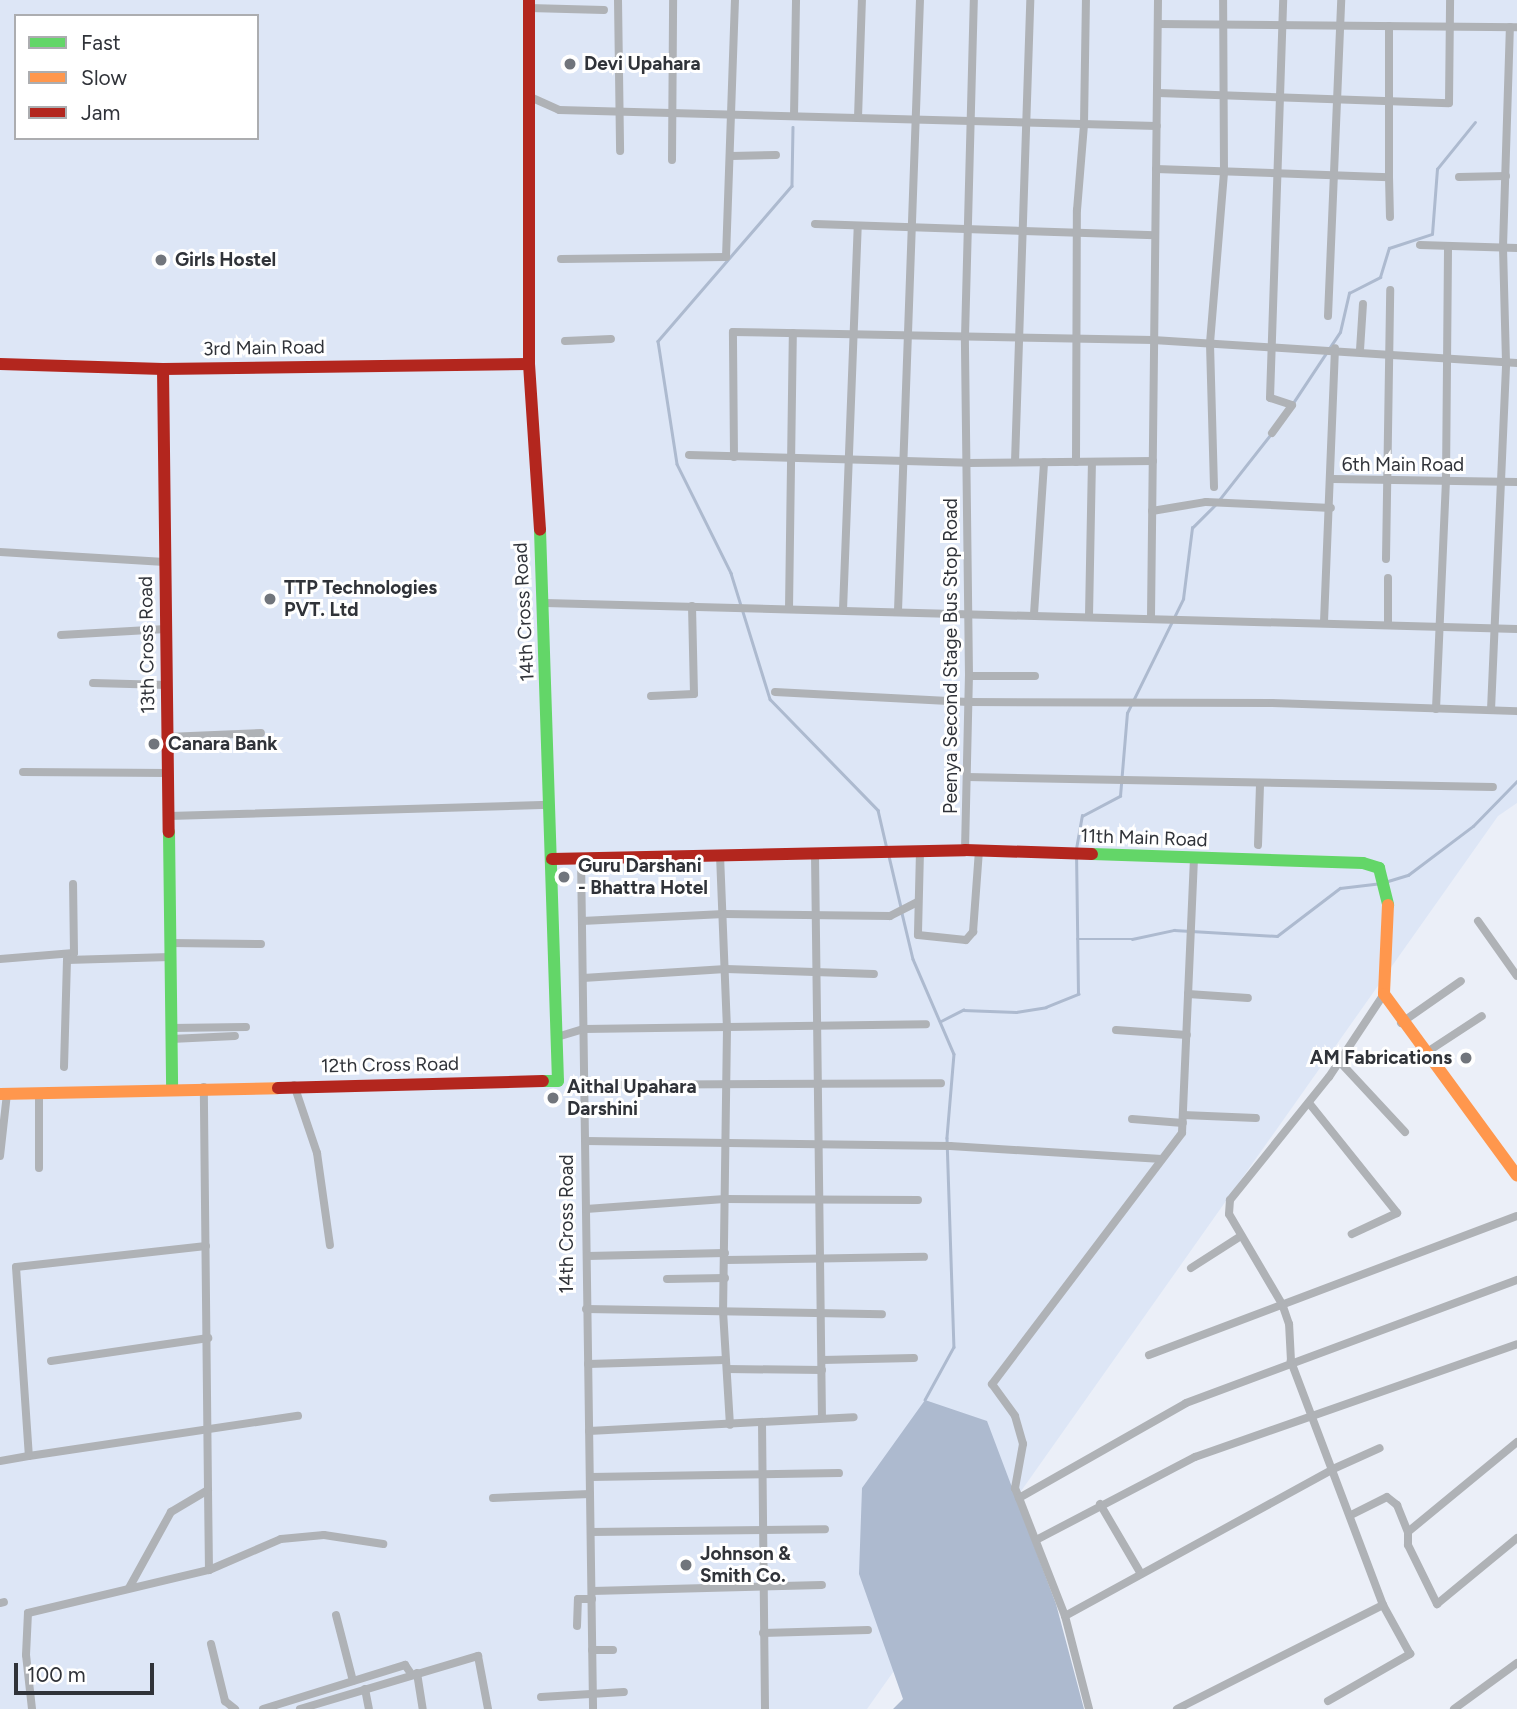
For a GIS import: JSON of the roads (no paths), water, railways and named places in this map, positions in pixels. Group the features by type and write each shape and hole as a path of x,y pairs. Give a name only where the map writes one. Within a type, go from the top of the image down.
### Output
{"street":[{"path":"618,0 620,151"},
{"path":"672,160 673,0"},
{"path":"561,260 726,257 735,0"},
{"path":"793,116 796,0"},
{"path":"858,118 862,0"},
{"path":"898,611 910,227 918,120 920,0"},
{"name":"Peenya Second Stage Bus Stop Road","path":"965,850 969,613 965,337 973,121 974,0"},
{"path":"1016,463 1030,0"},
{"path":"1076,462 1076,233 1084,124 1086,0"},
{"path":"1151,617 1158,0"},
{"path":"1214,487 1210,343 1224,172 1223,0"},
{"path":"1272,433 1292,405 1270,398 1283,0"},
{"path":"1328,316 1340,0"},
{"path":"1158,93 1449,103 1450,0"},
{"path":"529,4 604,10"},
{"name":"14th Cross Road","path":"529,4 529,363 545,603 552,859"},
{"path":"1158,24 1514,27 1503,247 1506,362 1491,710"},
{"path":"1389,26 1390,217"},
{"path":"528,96 559,110 1157,126"},
{"path":"731,156 776,155"},
{"path":"1507,162 1517,162"},
{"path":"1156,169 1389,177"},
{"path":"1459,177 1506,176"},
{"path":"815,224 1155,235"},
{"path":"843,610 852,461 858,226"},
{"path":"1420,245 1517,248"},
{"path":"1436,709 1446,480 1448,246"},
{"path":"1386,559 1390,290"},
{"path":"1360,350 1363,304"},
{"path":"734,457 733,332 1153,340 1335,348 1517,363"},
{"path":"789,609 793,333"},
{"path":"565,341 611,339"},
{"path":"1333,479 1335,348"},
{"name":"3rd Main Road","path":"0,365 163,369 529,363"},
{"name":"13th Cross Road","path":"163,369 172,1088"},
{"path":"689,455 968,463 1153,461"},
{"path":"1034,614 1044,462"},
{"path":"1090,615 1092,462"},
{"name":"6th Main Road","path":"1324,622 1333,479 1517,482"},
{"path":"1152,511 1206,502 1331,508"},
{"path":"0,552 165,562"},
{"path":"1388,578 1388,625"},
{"path":"545,603 1090,615 1517,629"},
{"path":"651,696 694,694 692,607"},
{"path":"61,635 166,629"},
{"path":"969,676 1035,676"},
{"path":"93,683 167,685"},
{"path":"775,692 968,702 1125,702 1517,711"},
{"path":"167,737 261,733"},
{"path":"23,772 168,773"},
{"path":"967,776 1129,782 1493,788"},
{"path":"1258,845 1260,784"},
{"path":"169,816 550,805"},
{"path":"920,851 918,935 971,937 979,850"},
{"name":"11th Main Road","path":"552,859 979,850 1363,863 1379,868 1386,881 1384,994"},
{"path":"720,855 727,1028 723,1311 730,1425"},
{"path":"815,855 822,1417"},
{"name":"14th Cross Road","path":"581,857 593,1709"},
{"path":"1089,1709 1065,1616 1038,1539 1015,1488 1023,1444 1015,1416 992,1384 1182,1132 1194,858"},
{"name":"12th Cross Road","path":"3,1094 204,1087 558,1081 552,859"},
{"path":"0,958 75,953 74,884"},
{"path":"582,921 724,914 890,916 917,902"},
{"path":"1478,921 1517,976"},
{"path":"170,943 261,944"},
{"path":"64,1067 67,960 170,957"},
{"path":"583,978 726,969 874,974"},
{"path":"1401,1023 1461,981"},
{"path":"1188,994 1248,998"},
{"path":"1328,1701 1410,1654 1383,1605 1291,1362 1289,1324 1282,1304 1229,1214 1230,1200 1309,1102 1384,994 1401,1023 1517,1176"},
{"path":"1424,1054 1482,1016"},
{"path":"557,1037 584,1029 926,1024"},
{"path":"171,1034 246,1027"},
{"path":"1116,1030 1187,1035"},
{"path":"171,1034 235,1037"},
{"path":"1339,1061 1405,1132"},
{"path":"585,1085 941,1083"},
{"path":"294,1086 317,1153 330,1245"},
{"path":"204,1087 209,1570"},
{"path":"39,1168 40,1093"},
{"path":"0,1157 3,1094"},
{"path":"1309,1102 1397,1213 1352,1234"},
{"path":"1132,1119 1256,1118"},
{"path":"586,1141 950,1146 1162,1159"},
{"path":"586,1209 725,1199 819,1202 918,1200"},
{"path":"1149,1355 1517,1216"},
{"path":"1191,1268 1241,1236"},
{"path":"29,1456 16,1267 206,1246"},
{"path":"587,1255 820,1259 924,1257"},
{"path":"667,1279 725,1278"},
{"path":"1019,1499 1170,1410 1291,1362 1517,1280"},
{"path":"586,1308 882,1314"},
{"path":"51,1361 208,1338"},
{"path":"1038,1539 1100,1504 1195,1457 1314,1418 1517,1344"},
{"path":"822,1360 914,1358"},
{"path":"588,1364 726,1364 822,1370"},
{"path":"0,1461 298,1416"},
{"path":"589,1431 854,1417"},
{"path":"762,1422 765,1709"},
{"path":"1408,1532 1517,1442"},
{"path":"1065,1616 1333,1469 1380,1448"},
{"path":"590,1477 839,1473"},
{"path":"130,1588 171,1512 208,1490"},
{"path":"493,1498 590,1494"},
{"path":"1351,1515 1387,1497 1398,1505 1408,1532 1408,1545 1437,1604 1517,1538"},
{"path":"1100,1504 1142,1574"},
{"path":"591,1532 825,1529"},
{"path":"32,1709 26,1655 28,1613 209,1570 281,1539 324,1535 383,1544"},
{"path":"577,1626 578,1599 592,1595 822,1585"},
{"path":"1177,1709 1383,1605"},
{"path":"336,1615 353,1681"},
{"path":"763,1633 868,1630"},
{"path":"211,1644 225,1701 235,1709"},
{"path":"592,1650 613,1650"},
{"path":"300,1709 478,1656 488,1709"},
{"path":"1454,1709 1517,1662"},
{"path":"263,1709 405,1665 414,1674 423,1709"},
{"path":"365,1689 369,1709"},
{"path":"541,1697 624,1692"}],"waterway":[{"path":"1293,403 1340,332 1349,293 1380,277 1389,248 1432,234 1437,169 1475,122"},
{"path":"793,127 792,186 658,341 677,464 731,573 770,699 878,810 887,849"},
{"path":"1219,500 1271,434"},
{"path":"1076,849 1082,816 1120,796 1127,713 1183,599 1192,528 1215,505"},
{"path":"1388,881 1408,875 1473,826 1517,781"},
{"path":"889,856 901,907"},
{"path":"941,1021 963,1010 1016,1012 1046,1007 1078,994 1076,856"},
{"path":"1077,939 1132,939 1174,930 1277,936 1340,888 1382,883"},
{"path":"902,913 913,959 954,1054 947,1138 954,1347 925,1400"}],"place":[{"name":"Devi Upahara","path":"570,64"},
{"name":"Girls Hostel","path":"161,260"},
{"name":"TTP Technologies PVT. Ltd","path":"270,599"},
{"name":"Canara Bank","path":"154,744"},
{"name":"Guru Darshani - Bhattra Hotel","path":"564,877"},
{"name":"AM Fabrications","path":"1466,1058"},
{"name":"Aithal Upahara Darshini","path":"553,1098"},
{"name":"Johnson & Smith Co.","path":"686,1565"}]}
